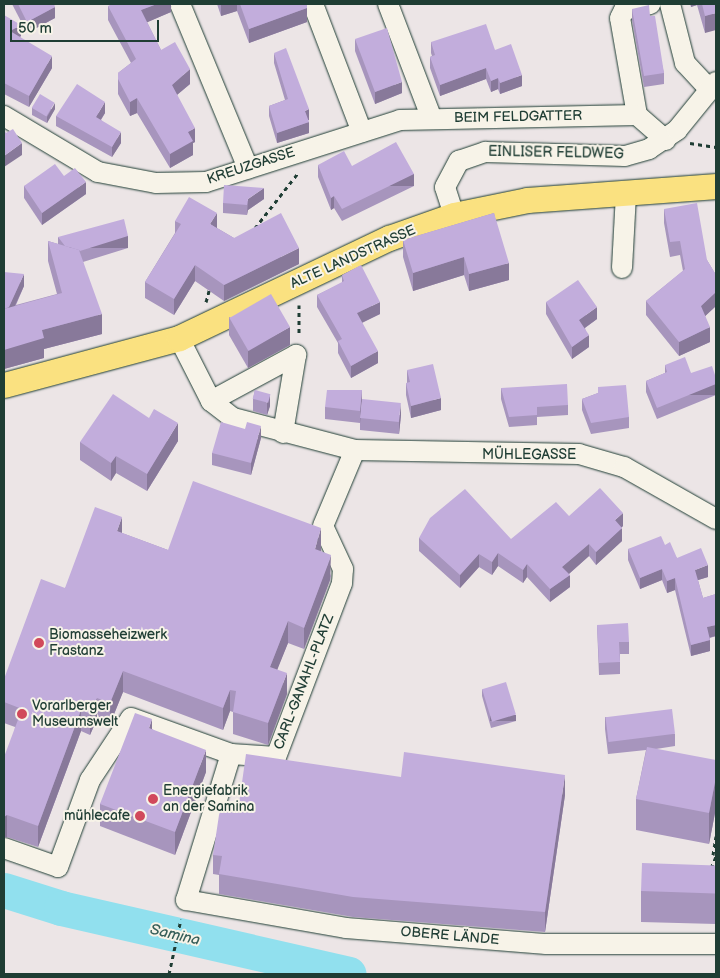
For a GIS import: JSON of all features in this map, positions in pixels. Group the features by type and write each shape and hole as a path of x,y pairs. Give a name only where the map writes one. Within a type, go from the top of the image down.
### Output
{"main road":[{"name":"ALTE LANDSTRASSE","path":"4,385 190,333 389,238 454,215 527,200 716,186"}],"street":[{"path":"180,4 248,168"},
{"path":"313,4 362,132"},
{"path":"388,4 432,119"},
{"path":"650,4 624,10 620,18 638,115 666,140"},
{"path":"670,4 685,64 713,86"},
{"name":"EINLISER FELDWEG","path":"454,215 445,187 447,177 470,155 625,156 666,140 713,86"},
{"name":"BEIM FELDGATTER","path":"362,132 400,120 638,115"},
{"name":"KREUZGASSE","path":"4,116 98,172 126,180 206,182 362,132"},
{"path":"622,268 626,193"},
{"path":"190,333 211,401 296,354"},
{"path":"283,433 296,354"},
{"name":"MÜHLEGASSE","path":"211,401 232,418 283,433 356,450 579,454 624,467 716,519"},
{"name":"CARL-GANAHL-PLATZ","path":"4,848 58,868 90,780 126,720 137,717 230,754 270,758 280,751 342,583 342,569 324,526 356,450"},
{"path":"184,908 230,754"},
{"name":"OBERE LÄNDE","path":"184,908 208,908 375,930 546,944 716,944"}],"path":[{"path":"686,140 693,145 716,147"},
{"path":"250,232 293,184 302,150"},
{"path":"296,282 302,325 296,354"},
{"path":"190,333 212,284"},
{"path":"710,877 715,855 716,836"},
{"path":"169,974 169,965 184,908"}],"building":[{"path":"18,4 54,4 55,7 27,22"},
{"path":"112,4 157,4 141,10 161,50 175,42 190,69 172,85 195,128 188,132 193,141 170,154 137,98 130,102 118,79 118,73 136,59 108,6"},
{"path":"240,4 307,4 307,8 249,29"},
{"path":"702,4 716,4 716,13 705,16"},
{"path":"649,5 650,16 655,16 664,73 644,76 632,9"},
{"path":"4,15 21,25 10,31 52,56 29,96 4,83"},
{"path":"486,24 495,50 511,44 522,75 500,83 498,78 491,81 486,68 440,85 430,57 435,55 431,42"},
{"path":"387,28 402,82 375,92 355,39"},
{"path":"286,48 309,109 305,111 309,122 277,133 269,106 288,99 274,53"},
{"path":"77,84 105,102 96,117 121,132 112,147 56,116"},
{"path":"40,94 55,103 46,116 32,108"},
{"path":"13,129 22,143 4,156 4,130 6,133"},
{"path":"396,142 414,174 342,209 334,196 331,198 318,165 344,151 352,166"},
{"path":"55,164 64,176 75,168 86,182 42,213 24,186"},
{"path":"224,185 264,188 248,199 247,205 223,203"},
{"path":"189,197 217,213 210,224 234,238 281,213 299,248 224,285 195,265 174,299 145,282 181,224 175,221"},
{"path":"697,203 707,260 716,275 716,292 701,306 710,327 679,342 646,301 685,269 680,241 670,242 664,209"},
{"path":"494,213 509,263 469,274 464,257 413,273 403,240"},
{"path":"124,219 128,236 80,251 65,246 58,237"},
{"path":"48,241 79,250 102,314 42,330 44,338 4,350 4,309 62,293"},
{"path":"361,265 380,302 357,313 378,351 351,366 338,341 342,339 317,295 344,281 342,275"},
{"path":"4,272 24,274 9,307 4,309"},
{"path":"578,280 597,307 579,320 589,335 572,347 546,302"},
{"path":"271,294 290,327 248,351 229,318"},
{"path":"685,357 691,373 712,366 716,384 657,408 646,381 667,372 665,365"},
{"path":"433,364 441,398 411,406 406,383 410,382 407,370"},
{"path":"567,384 568,405 537,407 537,415 509,417 501,388"},
{"path":"626,385 629,417 591,423 582,399 598,393 598,387"},
{"path":"255,390 270,394 268,403 253,399"},
{"path":"327,390 362,390 360,411 325,407"},
{"path":"113,394 149,418 154,409 178,423 147,474 116,456 111,463 80,442"},
{"path":"362,399 401,403 399,422 360,418"},
{"path":"221,422 245,429 247,422 261,426 251,463 212,453"},
{"path":"193,481 321,528 315,549 331,555 304,628 288,621 270,667 287,673 268,723 233,712 236,691 230,690 223,708 123,671 110,703 97,698 90,714 81,710 38,826 7,815 4,817 4,757 22,709 4,702 4,679 41,579 65,588 95,507 122,517 117,531 168,550"},
{"path":"600,488 623,513 615,520 622,528 596,552 589,544 562,567 570,575 550,589 527,564 523,570 498,553 492,562 479,554 460,575 419,538 430,518 465,489 511,539 556,502 569,516"},
{"path":"661,536 665,545 670,542 677,558 701,548 708,565 695,570 703,598 716,594 716,625 707,627 710,640 691,645 675,578 667,581 662,569 640,578 628,549"},
{"path":"628,623 629,642 619,642 620,662 599,663 597,625"},
{"path":"506,682 516,715 492,722 482,689"},
{"path":"672,709 675,734 609,742 605,717"},
{"name":"Energiefabrik an der Samina","path":"135,713 152,719 149,728 206,750 175,832 100,804"},
{"path":"647,747 716,760 716,777 709,813 636,799"},
{"path":"404,752 565,775 545,912 353,897 219,874 222,856 213,855 219,815 221,808 238,811 246,754 401,777"},
{"path":"642,863 716,866 715,894 641,891"}],"waterway":[{"name":"Samina","path":"4,890 61,908 349,974"}],"place":[{"name":"Biomasseheizwerk Frastanz","path":"39,643"},
{"name":"Vorarlberger Museumswelt","path":"22,714"},
{"name":"Energiefabrik an der Samina","path":"153,799"},
{"name":"mühlecafe","path":"140,816"}]}
